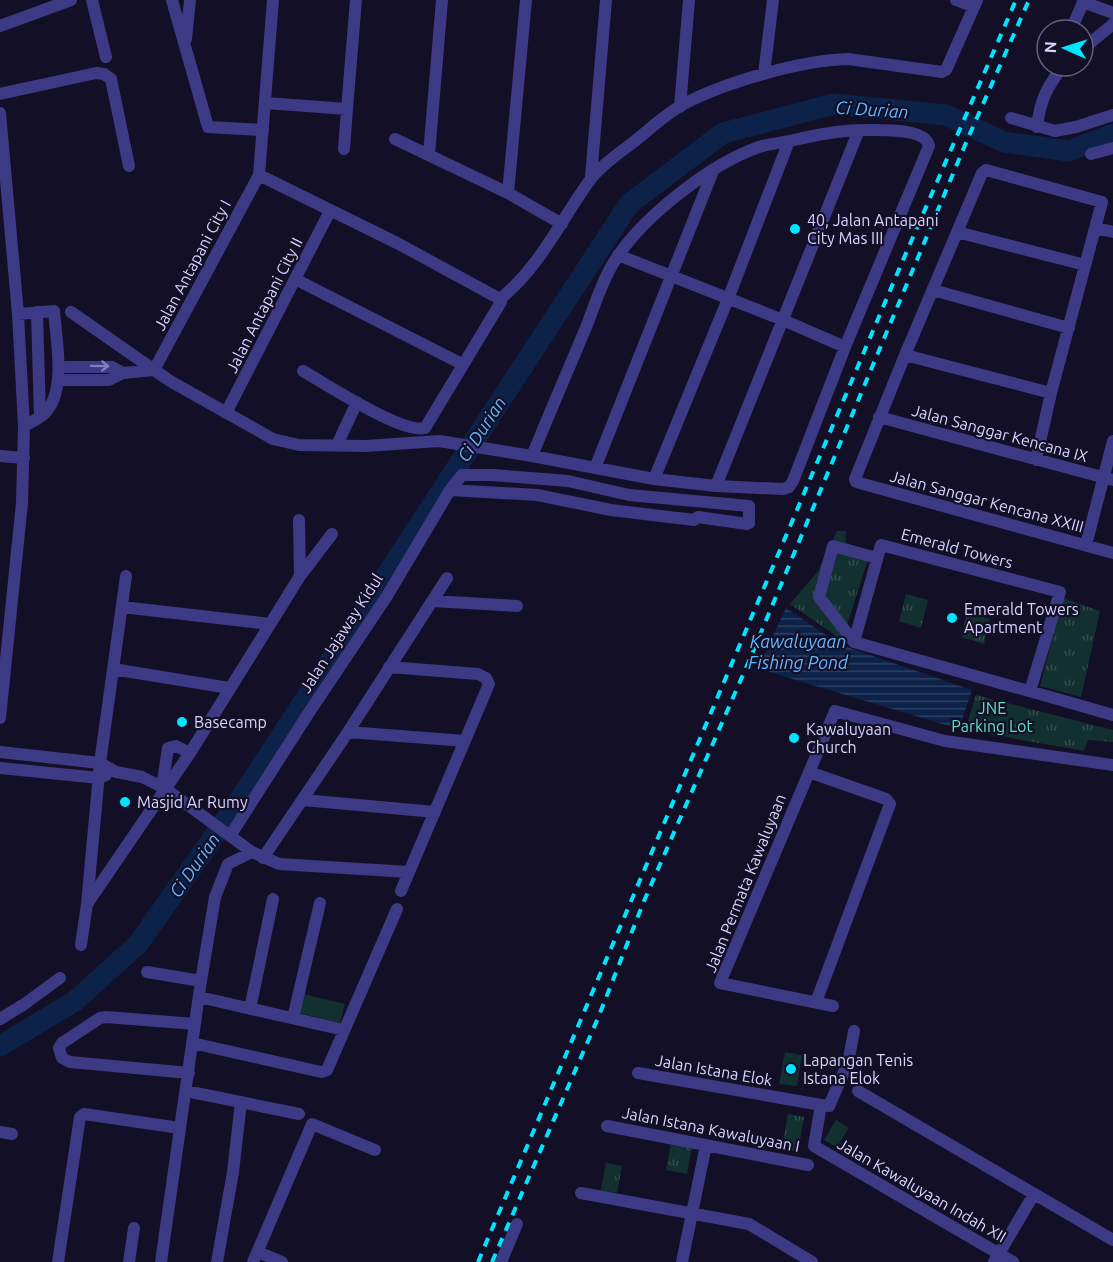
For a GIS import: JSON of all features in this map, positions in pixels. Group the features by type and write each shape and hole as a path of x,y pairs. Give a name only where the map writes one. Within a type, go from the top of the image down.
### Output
{"street":[{"path":"0,26 71,0"},
{"path":"92,0 106,57"},
{"path":"172,0 208,127 263,130"},
{"path":"185,43 190,0"},
{"path":"273,0 259,175 330,212 397,243 500,298"},
{"path":"344,149 356,0"},
{"path":"429,154 442,0"},
{"path":"508,192 526,0"},
{"path":"591,177 606,0"},
{"path":"680,107 688,0"},
{"path":"764,74 773,0"},
{"path":"500,298 519,284 562,224 591,177 680,107 717,90 802,64 848,59 942,72 946,70 975,3 956,0"},
{"path":"1076,18 1083,1 1113,13"},
{"path":"1095,39 1113,24"},
{"path":"0,94 96,73 104,74 111,80 129,166"},
{"path":"1037,127 1040,103 1054,78"},
{"path":"266,103 347,109"},
{"path":"0,113 14,257 24,426 22,503 0,718"},
{"path":"1011,118 1055,131 1076,128 1113,115"},
{"path":"716,486 859,130"},
{"path":"71,312 154,370 273,439 299,445 382,446 439,441 654,478 716,486 783,489 789,487 793,481 845,347 929,146 926,139 912,133 892,130 859,130 822,133 760,146 713,171 667,203 618,255 612,265 532,456"},
{"path":"395,139 508,192 562,224"},
{"path":"654,478 789,141"},
{"path":"1091,154 1113,148"},
{"path":"595,468 713,171"},
{"path":"879,417 984,171 1108,201 1095,228 1051,393 1036,460"},
{"name":"Jalan Antapani City I","path":"154,370 259,175"},
{"name":"Jalan Antapani City II","path":"226,413 330,212"},
{"path":"1095,228 1113,232"},
{"path":"957,232 1085,265"},
{"path":"618,255 845,347"},
{"path":"0,257 14,257"},
{"path":"295,279 462,364"},
{"path":"933,290 1069,328"},
{"path":"303,371 408,428 419,430 425,428 501,302 500,298"},
{"path":"18,314 54,311 59,367 51,404 40,417 24,426"},
{"path":"37,312 40,417"},
{"path":"905,355 1051,393"},
{"path":"59,367 112,367 123,373"},
{"path":"58,380 109,380 123,373 154,370"},
{"path":"337,445 357,402"},
{"name":"Jalan Sanggar Kencana IX","path":"879,417 1108,479"},
{"name":"Jalan Sanggar Kencana XXIII","path":"879,417 855,479 856,482 1113,553"},
{"path":"1086,545 1108,479 1113,441"},
{"path":"0,456 24,458"},
{"name":"Jalan Jajaway Kidul","path":"229,835 387,596 450,490 462,475 568,481 629,495 749,506 749,523 634,513 537,495 450,490"},
{"path":"299,520 300,576"},
{"path":"87,904 190,753 300,576 332,534"},
{"name":"Emerald Towers","path":"877,558 881,545 1060,592 1030,692"},
{"path":"854,642 877,558 833,546 819,597 854,642 1113,715"},
{"path":"81,945 100,763 126,576"},
{"path":"161,1262 201,981 215,897 223,873 228,864 234,860 258,855 303,800 447,578"},
{"path":"432,601 517,606"},
{"path":"122,607 270,624"},
{"path":"389,668 478,674 486,678 489,684 401,891"},
{"path":"113,669 229,688"},
{"name":"Jalan Permata Kawaluyaan","path":"833,1006 720,983 835,711 945,741 1113,765"},
{"path":"348,732 465,741"},
{"path":"164,788 168,748 177,746 190,753"},
{"path":"0,752 100,763 116,772 142,777 164,788 258,855 279,864 409,872"},
{"path":"0,768 99,778 116,772"},
{"path":"809,772 886,799 890,804 816,1002"},
{"path":"303,800 435,812"},
{"path":"250,1009 273,899"},
{"path":"293,1018 320,903"},
{"path":"192,1043 321,1072 327,1070 397,909"},
{"path":"147,972 201,981"},
{"path":"0,1019 60,978"},
{"path":"199,997 344,1030"},
{"path":"189,1073 70,1062 62,1058 59,1048 62,1043 100,1018 116,1017 195,1024"},
{"path":"821,1105 829,1106 848,1064 854,1030"},
{"name":"Jalan Istana Elok","path":"638,1073 821,1105"},
{"path":"186,1091 298,1114"},
{"path":"858,1091 1113,1240"},
{"path":"217,1262 233,1172 241,1102"},
{"name":"Jalan Kawaluyaan Indah XII","path":"821,1105 814,1146 996,1258 1013,1262"},
{"path":"58,1262 80,1117 84,1114 173,1127"},
{"path":"282,1262 256,1257 312,1124 375,1150"},
{"name":"Jalan Istana Kawaluyaan I","path":"607,1126 808,1165"},
{"path":"682,1262 706,1145"},
{"path":"581,1193 749,1224 808,1259"},
{"path":"996,1258 1034,1194"},
{"path":"501,1262 517,1224"},
{"path":"129,1262 134,1228"}],"green space":[{"path":"837,531 846,531 845,551 869,557 842,640 790,604 818,571"},
{"path":"906,594 928,600 921,628 899,621"},
{"path":"1063,598 1100,611 1081,697 1040,686"},
{"path":"967,613 990,619 984,644 961,637"},
{"name":"JNE Parking Lot","path":"976,695 1113,730 1113,742 1088,740 1084,751 965,730"},
{"path":"303,994 345,1004 340,1023 299,1013"},
{"name":"Lapangan Tenis Istana Elok","path":"785,1052 802,1055 797,1086 779,1084"},
{"path":"788,1114 804,1117 798,1152 782,1149"},
{"path":"836,1120 849,1128 837,1147 824,1140"},
{"path":"671,1143 692,1147 687,1174 666,1170"},
{"path":"606,1163 622,1166 617,1193 601,1190"}],"water":[{"name":"Kawaluyaan Fishing Pond","path":"786,608 841,645 972,690 959,729 769,672 770,666 761,662"}],"waterway":[{"name":"Ci Durian","path":"0,1046 75,1001 138,944 234,808 629,204 723,133 834,104 946,115 1004,142 1069,151 1113,134"}],"railway":[{"path":"478,1262 900,267 1016,0"},
{"path":"492,1262 598,1018 644,901 749,661 968,138 1029,0"}],"place":[{"name":"40, Jalan Antapani City Mas III","path":"795,229"},
{"name":"Emerald Towers Apartment","path":"952,618"},
{"name":"Basecamp","path":"182,722"},
{"name":"Kawaluyaan Church","path":"794,738"},
{"name":"Masjid Ar Rumy","path":"125,802"},
{"name":"Lapangan Tenis Istana Elok","path":"791,1069"}]}
